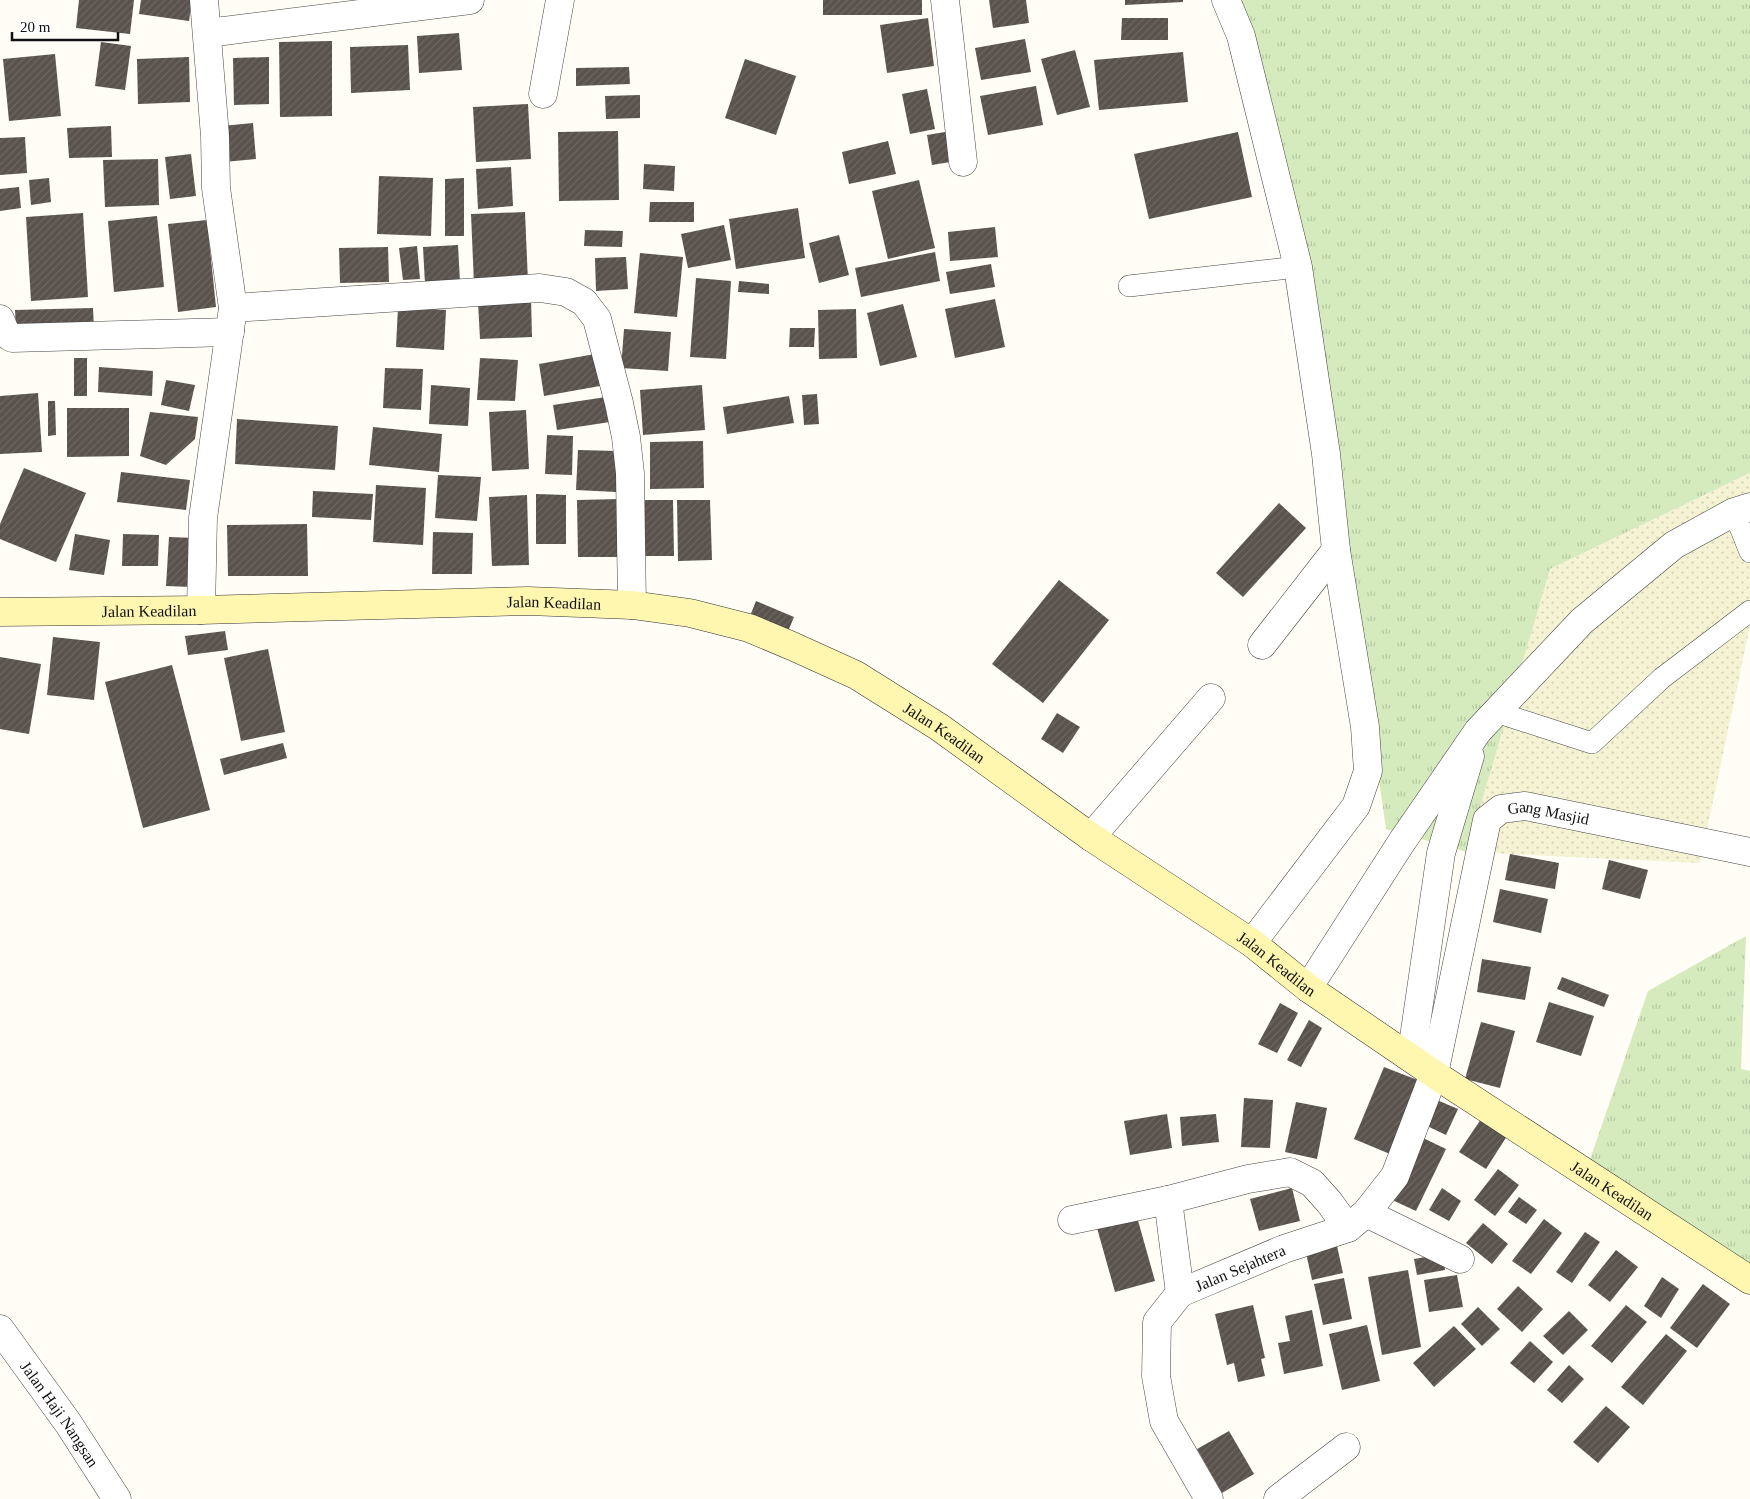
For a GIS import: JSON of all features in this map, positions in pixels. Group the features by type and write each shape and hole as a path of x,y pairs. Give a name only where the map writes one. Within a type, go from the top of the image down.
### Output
{"main road":[{"name":"Jalan Keadilan","path":"0,612 201,610 528,601 632,604 690,613 749,628 856,675 939,727 1091,837 1252,943 1308,988 1434,1074 1750,1280"}],"street":[{"path":"201,610 203,518 232,320 216,188 208,33 204,0"},
{"path":"208,33 470,0"},
{"path":"543,94 560,0"},
{"path":"946,0 963,162"},
{"path":"1226,0 1242,36 1298,267 1326,454 1336,550 1365,727 1368,771 1356,806 1252,943"},
{"path":"0,319 1,326 6,334 12,338 232,320 540,288 566,292 584,302 597,319 619,403 626,437 630,473 632,604"},
{"path":"1308,988 1401,843 1487,722 1582,621 1674,545 1742,510"},
{"path":"1262,646 1336,550"},
{"path":"1091,837 1210,698"},
{"path":"1411,1058 1441,853 1487,722"},
{"name":"Gang Masjid","path":"1434,1074 1487,820 1501,809 1524,806 1750,852"},
{"path":"1357,1220 1395,1176 1434,1074"},
{"path":"1072,1220 1168,1200 1248,1179 1290,1172 1312,1183 1329,1202 1357,1220 1460,1259"},
{"path":"1168,1200 1180,1293"},
{"name":"Jalan Sejahtera","path":"1209,1499 1164,1421 1156,1376 1157,1322 1180,1293 1357,1220"},
{"name":"Jalan Haji Nangsan","path":"0,1329 68,1423 117,1499"},
{"path":"1278,1499 1346,1447"}],"lane":[{"path":"1129,286 1298,267"},
{"path":"1742,510 1750,552"},
{"path":"1487,722 1592,743 1662,678 1750,611"}],"shaded area":[{"path":"1750,473 1750,626 1700,863 1467,852 1550,569"}],"green space":[{"path":"1225,0 1750,0 1750,473 1550,569 1467,852 1386,829 1313,319"},
{"path":"1746,936 1741,1069 1750,1071 1750,1285 1586,1171 1648,991"}],"building":[{"path":"79,0 134,0 130,34 76,28"},
{"path":"141,0 192,0 189,21 139,14"},
{"path":"823,0 922,0 922,15 823,15"},
{"path":"989,0 1026,0 1029,23 993,28"},
{"path":"1125,0 1183,0 1183,2 1125,5"},
{"path":"928,18 934,66 887,73 880,25"},
{"path":"1122,18 1168,18 1168,40 1121,40"},
{"path":"459,33 462,70 419,73 417,36"},
{"path":"1025,39 1031,72 981,80 975,48"},
{"path":"332,41 332,116 280,117 279,42"},
{"path":"101,42 131,46 125,90 95,86"},
{"path":"408,45 410,90 351,93 350,47"},
{"path":"1075,50 1090,107 1057,115 1041,59"},
{"path":"1183,52 1188,102 1099,110 1094,60"},
{"path":"55,54 61,116 9,121 3,59"},
{"path":"189,57 190,102 138,104 137,59"},
{"path":"269,57 269,104 234,105 233,58"},
{"path":"745,59 796,76 776,135 725,118"},
{"path":"629,67 630,84 576,86 576,68"},
{"path":"1036,86 1043,125 988,135 980,96"},
{"path":"927,89 935,129 910,134 902,94"},
{"path":"640,95 640,118 606,119 605,96"},
{"path":"528,104 531,159 476,162 473,107"},
{"path":"253,123 256,159 224,162 222,126"},
{"path":"111,126 112,157 69,158 67,128"},
{"path":"618,131 619,200 559,201 558,132"},
{"path":"951,131 956,161 932,165 927,135"},
{"path":"1238,132 1252,197 1149,219 1134,154"},
{"path":"25,137 27,173 0,175 0,138"},
{"path":"888,141 896,174 849,184 842,152"},
{"path":"191,154 196,196 170,199 165,157"},
{"path":"158,159 159,205 105,207 103,160"},
{"path":"644,164 675,166 674,191 643,189"},
{"path":"511,167 513,206 478,209 476,169"},
{"path":"379,176 433,178 431,236 377,234"},
{"path":"49,178 51,202 31,205 29,180"},
{"path":"464,178 464,236 445,236 445,179"},
{"path":"919,180 935,248 888,259 872,191"},
{"path":"19,187 21,208 0,211 0,189"},
{"path":"650,202 694,202 694,222 649,222"},
{"path":"798,208 805,258 736,269 729,219"},
{"path":"525,212 528,282 474,284 471,214"},
{"path":"83,213 88,297 31,301 26,217"},
{"path":"157,216 164,287 114,292 108,221"},
{"path":"207,220 216,307 178,312 168,224"},
{"path":"724,225 731,260 688,268 681,234"},
{"path":"995,227 998,257 950,261 948,232"},
{"path":"585,230 623,231 622,247 584,246"},
{"path":"839,235 849,275 819,283 809,243"},
{"path":"458,245 460,282 425,284 423,247"},
{"path":"417,246 420,279 403,280 399,248"},
{"path":"388,247 389,282 340,283 339,248"},
{"path":"935,252 940,281 861,297 855,268"},
{"path":"640,253 683,257 677,317 634,313"},
{"path":"626,257 628,289 596,291 595,258"},
{"path":"991,264 995,287 950,294 946,272"},
{"path":"696,278 731,281 726,359 690,357"},
{"path":"739,281 769,284 769,294 738,292"},
{"path":"531,299 532,337 480,339 478,302"},
{"path":"995,299 1005,347 955,358 945,309"},
{"path":"903,304 917,357 880,366 867,313"},
{"path":"398,307 446,310 444,350 396,347"},
{"path":"93,308 94,329 16,331 15,310"},
{"path":"856,309 857,358 819,359 818,310"},
{"path":"790,328 815,328 814,347 789,347"},
{"path":"624,329 671,332 668,371 621,368"},
{"path":"595,354 600,386 544,396 539,364"},
{"path":"74,358 87,358 87,396 74,396"},
{"path":"480,358 518,360 515,401 477,400"},
{"path":"99,367 153,371 152,396 98,392"},
{"path":"385,368 423,369 421,410 383,408"},
{"path":"166,380 195,385 189,411 161,405"},
{"path":"431,385 470,388 468,426 429,424"},
{"path":"702,385 705,430 643,435 640,390"},
{"path":"38,393 42,452 0,454 0,396"},
{"path":"817,394 819,424 804,425 802,395"},
{"path":"789,396 794,423 727,434 723,407"},
{"path":"606,397 610,422 557,430 553,405"},
{"path":"48,401 55,401 56,435 48,436"},
{"path":"67,408 129,408 129,456 67,457"},
{"path":"526,410 529,469 492,471 489,412"},
{"path":"150,412 198,417 195,439 166,465 140,456"},
{"path":"237,419 338,426 335,470 235,464"},
{"path":"373,427 442,434 439,472 369,465"},
{"path":"547,435 573,436 572,475 545,474"},
{"path":"703,441 704,488 650,489 650,442"},
{"path":"578,450 617,451 616,492 576,490"},
{"path":"24,468 86,493 56,562 0,539 0,524"},
{"path":"121,472 190,480 186,510 117,502"},
{"path":"438,475 481,477 477,521 435,518"},
{"path":"376,485 426,488 423,545 373,542"},
{"path":"313,491 373,494 371,520 312,517"},
{"path":"536,494 566,495 566,544 536,544"},
{"path":"527,495 529,565 492,566 489,497"},
{"path":"620,499 620,557 578,557 577,500"},
{"path":"640,500 673,500 674,556 641,556"},
{"path":"677,500 710,500 712,560 678,561"},
{"path":"1279,503 1306,528 1243,597 1216,573"},
{"path":"307,524 308,576 228,576 227,525"},
{"path":"433,532 473,533 472,574 432,574"},
{"path":"75,534 110,540 104,575 69,570"},
{"path":"123,534 159,535 158,566 122,566"},
{"path":"169,537 195,538 192,587 166,586"},
{"path":"1059,580 1109,620 1043,703 992,664"},
{"path":"756,601 794,617 784,641 746,626"},
{"path":"225,631 228,650 188,655 185,636"},
{"path":"53,637 100,642 94,700 47,695"},
{"path":"268,649 285,732 241,741 224,658"},
{"path":"0,657 41,664 29,734 0,729"},
{"path":"172,665 210,810 143,828 105,682"},
{"path":"1057,713 1080,727 1063,753 1041,739"},
{"path":"283,743 287,758 224,775 220,759"},
{"path":"1510,854 1559,863 1555,889 1505,880"},
{"path":"1609,860 1648,870 1640,899 1602,889"},
{"path":"1500,889 1548,899 1541,933 1493,922"},
{"path":"1482,959 1531,967 1525,1000 1477,992"},
{"path":"1562,977 1609,995 1604,1007 1557,989"},
{"path":"1549,1002 1594,1016 1581,1056 1536,1042"},
{"path":"1280,1003 1298,1013 1277,1053 1258,1044"},
{"path":"1309,1020 1322,1028 1301,1067 1287,1060"},
{"path":"1481,1022 1515,1031 1500,1088 1465,1079"},
{"path":"1384,1067 1420,1081 1390,1154 1354,1139"},
{"path":"1244,1098 1273,1100 1270,1148 1241,1147"},
{"path":"1437,1100 1458,1109 1446,1135 1425,1125"},
{"path":"1296,1102 1327,1108 1317,1159 1285,1152"},
{"path":"1167,1114 1172,1148 1130,1155 1124,1121"},
{"path":"1216,1114 1219,1142 1182,1146 1180,1117"},
{"path":"1481,1119 1507,1136 1486,1169 1459,1152"},
{"path":"1421,1137 1446,1149 1416,1211 1390,1199"},
{"path":"1498,1169 1519,1185 1495,1216 1474,1200"},
{"path":"1292,1188 1300,1221 1259,1231 1250,1199"},
{"path":"1442,1188 1461,1201 1449,1221 1429,1210"},
{"path":"1519,1197 1537,1210 1526,1224 1508,1212"},
{"path":"1137,1217 1155,1281 1115,1292 1097,1228"},
{"path":"1544,1219 1562,1233 1531,1274 1512,1261"},
{"path":"1483,1223 1508,1244 1492,1264 1466,1243"},
{"path":"1585,1232 1600,1242 1572,1283 1556,1272"},
{"path":"1337,1246 1343,1273 1312,1280 1306,1253"},
{"path":"1616,1250 1638,1267 1610,1302 1588,1285"},
{"path":"1443,1254 1445,1270 1417,1275 1414,1259"},
{"path":"1408,1270 1421,1347 1382,1355 1368,1277"},
{"path":"1457,1275 1463,1307 1429,1312 1424,1280"},
{"path":"1662,1277 1679,1289 1661,1318 1644,1306"},
{"path":"1344,1278 1352,1319 1323,1325 1314,1284"},
{"path":"1703,1284 1730,1304 1697,1348 1670,1328"},
{"path":"1518,1286 1543,1309 1522,1332 1497,1309"},
{"path":"1253,1305 1265,1358 1261,1359 1265,1376 1238,1382 1234,1363 1227,1365 1215,1314"},
{"path":"1626,1305 1647,1322 1612,1363 1591,1346"},
{"path":"1478,1307 1500,1329 1482,1346 1461,1324"},
{"path":"1312,1310 1323,1366 1284,1374 1278,1343 1290,1341 1285,1316"},
{"path":"1569,1311 1588,1330 1563,1355 1543,1336"},
{"path":"1367,1325 1380,1381 1342,1390 1329,1334"},
{"path":"1454,1326 1476,1349 1434,1387 1413,1363"},
{"path":"1666,1334 1687,1351 1643,1405 1621,1387"},
{"path":"1530,1341 1553,1362 1534,1383 1510,1363"},
{"path":"1569,1365 1584,1379 1562,1403 1547,1390"},
{"path":"1606,1406 1630,1427 1598,1463 1573,1442"},
{"path":"1229,1431 1254,1474 1222,1493 1197,1449"}]}
